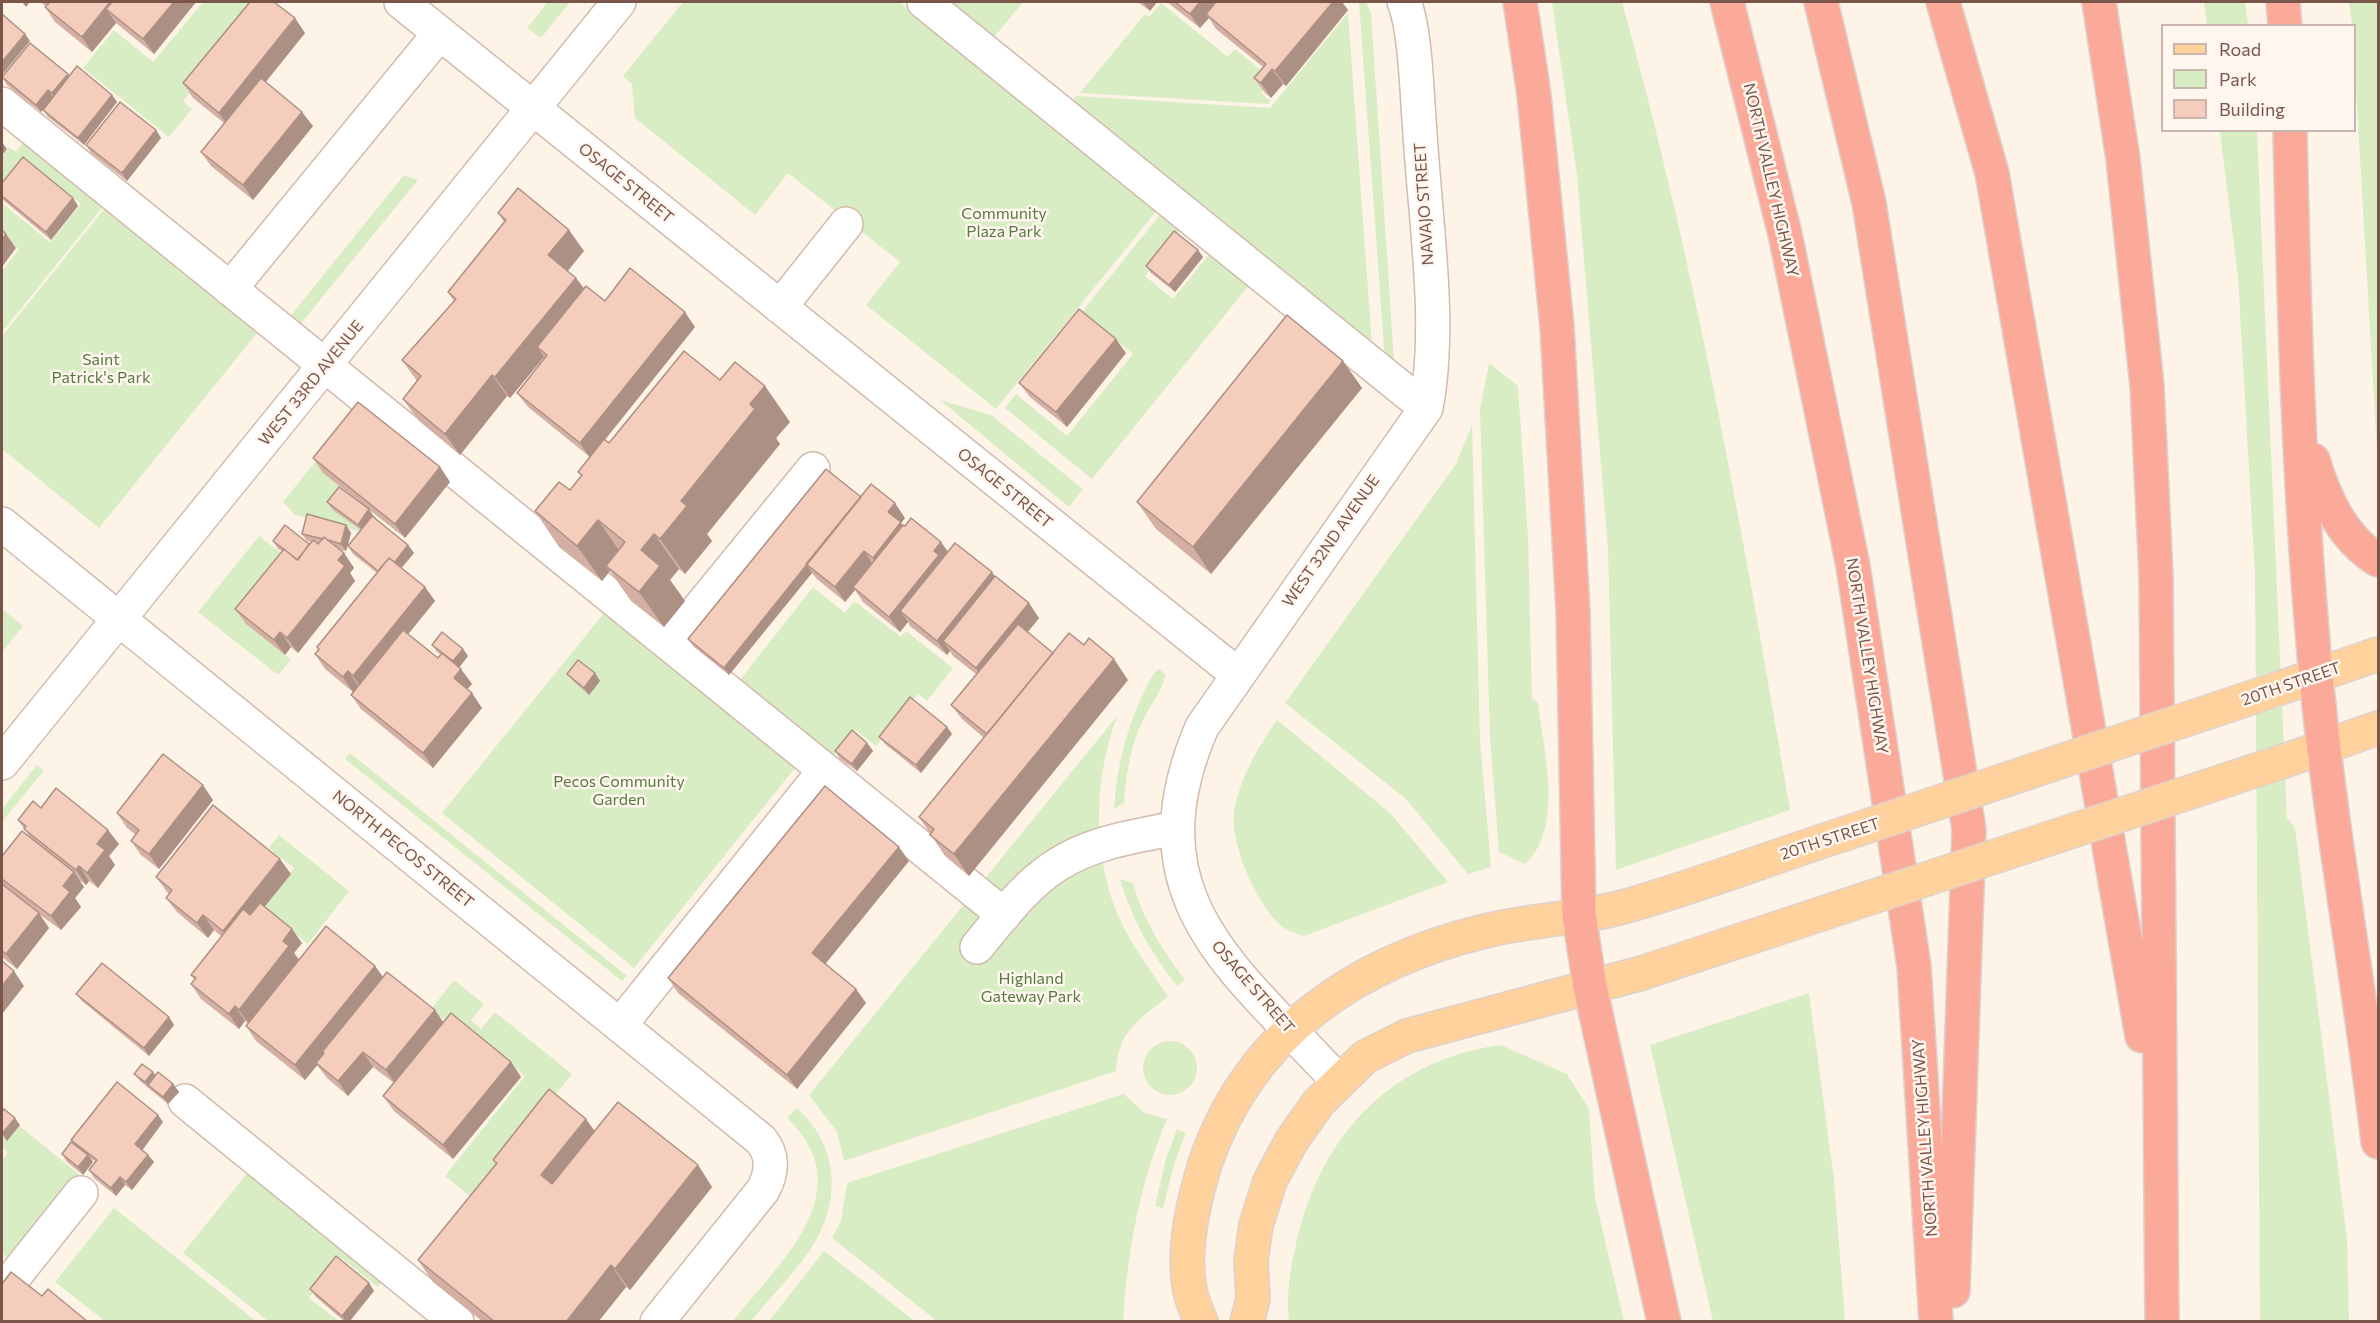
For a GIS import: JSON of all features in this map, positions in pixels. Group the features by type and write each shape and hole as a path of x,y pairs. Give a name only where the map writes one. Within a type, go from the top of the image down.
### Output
{"highway":[{"path":"1520,2 1534,95 1558,338 1573,611 1578,915 1590,987 1664,1322"},
{"name":"NORTH VALLEY HIGHWAY","path":"1727,2 1785,234 1853,566 1914,966 1936,1322"},
{"path":"1821,2 1869,203 1969,830 1952,1322"},
{"path":"1943,2 1992,173 2161,1141"},
{"path":"2099,2 2123,159 2147,386 2156,576 2162,1322"},
{"path":"2283,2 2285,24"},
{"path":"2289,132 2296,391 2316,676 2379,1142"},
{"path":"2296,391 2312,458 2327,501 2352,537 2379,560"}],"main road":[{"name":"20TH STREET","path":"1201,1322 1190,1291 1188,1245 1197,1190 1214,1138 1238,1093 1291,1030 1332,994 1372,970 1414,953 1486,930 1628,906 2379,654"},
{"path":"1247,1322 1253,1299 1251,1261 1256,1225 1270,1181 1292,1140 1319,1102 1365,1057 1407,1036 1642,973 2379,728"}],"street":[{"name":"OSAGE STREET","path":"401,2 1236,674 1202,727 1187,762 1179,795 1176,828 1180,865 1186,889 1207,934 1231,965 1338,1081"},
{"name":"WEST 33RD AVENUE","path":"2,764 619,2"},
{"path":"924,2 1426,408"},
{"name":"NAVAJO STREET","path":"1404,2 1416,76 1433,332 1431,378 1426,408"},
{"path":"230,289 440,33"},
{"path":"2,104 1004,915"},
{"path":"780,307 846,224"},
{"name":"WEST 32ND AVENUE","path":"1236,674 1426,408"},
{"path":"670,644 813,470"},
{"name":"NORTH PECOS STREET","path":"2,524 761,1140 768,1152 771,1165 769,1178 763,1191 657,1322"},
{"path":"620,1025 825,770"},
{"path":"977,947 1035,882 1058,864 1090,849 1176,828"},
{"path":"185,1101 457,1322"},
{"path":"6,1278 81,1192"}],"green space":[{"path":"203,2 253,2 259,7 183,101 192,109 169,137 83,68 114,30 153,62"},
{"path":"548,2 570,2 541,38 527,28"},
{"name":"Community Plaza Park","path":"683,2 900,2 1053,124 1076,96 1270,108 1348,13 1372,345 1171,193 996,409 866,305 900,262 788,173 755,215 635,118 632,84 623,76"},
{"path":"953,2 1023,2 990,42 948,8"},
{"path":"1359,2 1366,2 1371,12 1394,361 1385,362"},
{"path":"1552,2 1622,2 1649,102 1696,302 1755,606 1790,810 1616,870 1608,549 1577,176"},
{"path":"2204,2 2245,2 2248,24 2207,24"},
{"path":"2349,2 2378,2 2378,469 2356,88 2356,24 2352,24"},
{"path":"1161,3 1228,57 1235,49 1272,79 1261,93 1271,101 1268,104 1080,93 1145,14 1149,17"},
{"path":"2220,132 2257,132 2287,818 2295,828 2347,1238 2349,1321 2260,1321 2255,575 2238,277"},
{"path":"26,139 106,203 2,332 2,271 19,249 2,234 2,203 50,242 81,204 29,162 2,196 2,156 9,147 16,152"},
{"path":"404,175 418,180 298,327 288,319"},
{"name":"Saint Patrick's Park","path":"105,208 258,332 99,528 2,449 2,336"},
{"path":"1162,212 1182,229 1145,276 1173,299 1211,252 1250,284 1092,479 1005,408 1016,394 1067,436 1133,354 1082,312"},
{"path":"1489,363 1518,386 1528,536 1532,699 1538,702 1547,765 1548,810 1545,830 1537,849 1525,864 1499,852 1490,737 1480,410"},
{"path":"940,400 991,415 1083,489 1069,507"},
{"path":"347,422 324,473 377,517 364,533 295,515 283,502"},
{"path":"1472,425 1480,740 1491,867 1468,874 1406,799 1285,703 1456,464"},
{"path":"259,536 294,563 246,624 291,660 278,675 198,612"},
{"path":"813,587 845,613 854,601 901,637 906,631 953,668 927,701 918,694 876,746 855,730 834,756 739,681"},
{"path":"2,609 23,626 2,652"},
{"name":"Pecos Community Garden","path":"604,613 795,768 634,968 442,813"},
{"path":"1159,669 1166,675 1142,722 1133,747 1128,766 1124,803 1114,809 1117,779 1126,737 1147,685"},
{"name":"Highland Gateway Park","path":"1117,716 1103,768 1100,794 1099,821 1105,875 1123,926 1168,996 1132,1027 1121,1045 1116,1071 844,1161 837,1132 809,1095"},
{"path":"1277,720 1390,813 1448,882 1304,936 1283,927 1264,905 1247,874 1236,840 1234,824 1234,811 1245,775"},
{"path":"350,753 627,976 622,981 345,759"},
{"path":"37,765 44,770 2,822 2,809"},
{"path":"279,835 349,891 308,944 263,908 294,868 269,848"},
{"path":"1120,879 1133,883 1154,934 1185,980 1177,986 1143,936"},
{"path":"454,980 484,1004 471,1020 481,1029 495,1012 572,1074 472,1198 445,1176 525,1076 460,1023 455,1029 431,1009"},
{"path":"1809,993 1834,1180 1845,1321 1713,1321 1650,1045"},
{"path":"1170,1041 1180,1043 1189,1049 1195,1058 1197,1068 1195,1078 1189,1087 1180,1093 1170,1095 1160,1093 1151,1087 1145,1078 1143,1068 1145,1058 1151,1049 1160,1043"},
{"path":"1501,1045 1567,1074 1589,1109 1595,1198 1624,1321 1289,1321 1290,1275 1306,1210 1321,1173 1340,1141 1364,1112 1392,1087 1424,1068 1461,1054"},
{"path":"1124,1094 1144,1113 1167,1119 1149,1169 1136,1218 1123,1321 937,1321 832,1238 841,1221 847,1183"},
{"path":"797,1108 820,1138 831,1171 832,1189 824,1225 815,1242 793,1272 751,1321 733,1321 791,1250 806,1224 816,1198 817,1172 808,1145 787,1118"},
{"path":"2,1112 79,1174 10,1260 2,1253 2,1160 8,1153 2,1147"},
{"path":"1177,1129 1186,1133 1174,1164 1163,1208 1155,1206 1166,1159"},
{"path":"249,1171 383,1280 378,1287 341,1258 309,1298 339,1321 268,1321 183,1253"},
{"path":"114,1208 256,1321 105,1321 55,1282"},
{"path":"824,1251 915,1321 769,1321"}],"building":[{"path":"50,2 110,2 82,37 45,7"},
{"path":"112,2 174,2 143,39 106,9"},
{"path":"250,2 274,2 295,18 219,113 183,83"},
{"path":"1175,2 1200,2 1190,14"},
{"path":"1216,2 1333,2 1275,71 1272,69 1261,83 1254,78 1266,64 1206,14"},
{"path":"2,14 25,34 2,62"},
{"path":"30,43 68,74 52,93 48,90 36,105 2,77"},
{"path":"77,66 112,95 78,138 43,110"},
{"path":"261,78 302,112 243,185 201,152"},
{"path":"120,102 156,130 122,173 86,145"},
{"path":"23,157 73,198 46,232 2,196 2,183"},
{"path":"518,188 569,230 548,255 576,278 495,377 492,375 445,434 403,399 421,376 402,360 456,299 448,292 506,220 498,213"},
{"path":"1174,231 1198,250 1169,285 1146,266"},
{"path":"630,268 685,312 580,443 517,393 547,355 537,347 586,286 605,301"},
{"path":"1079,309 1116,339 1056,412 1019,383"},
{"path":"1287,315 1343,361 1193,547 1137,502"},
{"path":"684,351 720,380 735,362 765,386 750,404 755,409 681,501 687,506 660,539 654,534 641,550 660,566 639,592 606,566 625,542 598,520 577,546 535,511 559,482 570,490 582,475 578,472 604,439 609,443"},
{"path":"358,402 440,467 395,524 313,458"},
{"path":"826,469 861,497 724,668 688,639"},
{"path":"871,484 895,503 888,512 901,522 873,558 864,551 835,587 806,564"},
{"path":"339,487 369,509 358,525 327,502"},
{"path":"307,514 346,525 341,544 324,537 323,539 302,534"},
{"path":"372,516 408,545 395,562 389,558 378,571 348,546"},
{"path":"911,518 941,542 934,551 939,555 889,617 853,587"},
{"path":"285,525 309,544 298,560 273,541"},
{"path":"324,537 344,553 338,560 345,566 287,638 280,632 274,640 235,609 284,549 297,560 313,540 318,544"},
{"path":"955,543 992,572 937,641 900,611"},
{"path":"389,558 425,587 353,676 348,671 343,677 315,654 319,649 317,647"},
{"path":"995,576 1029,603 976,668 943,641"},
{"path":"1018,624 1053,653 987,734 951,705"},
{"path":"403,630 438,658 442,653 461,669 454,678 472,693 423,753 351,695"},
{"path":"442,632 463,649 453,661 432,645"},
{"path":"1069,633 1084,645 1089,638 1114,659 954,854 930,835 934,829 919,817"},
{"path":"578,660 595,673 584,688 567,674"},
{"path":"910,697 947,727 916,765 879,737"},
{"path":"852,730 867,743 852,764 835,751"},
{"path":"163,754 203,785 149,854 131,841 139,830 117,813"},
{"path":"825,786 899,847 812,953 856,989 787,1075 668,978"},
{"path":"56,788 108,830 97,844 105,850 87,873 79,866 76,870 24,829 26,826 18,820 33,801 41,808"},
{"path":"213,805 280,859 223,931 203,915 197,923 166,898 172,890 156,877"},
{"path":"22,831 74,872 63,886 70,892 51,916 2,879 2,856"},
{"path":"2,884 39,913 6,954 2,951"},
{"path":"260,903 292,929 283,941 289,946 239,1010 235,1006 229,1014 191,984 196,978 191,975 243,909 250,915"},
{"path":"326,926 375,966 295,1065 246,1026"},
{"path":"2,961 14,971 2,986"},
{"path":"102,963 169,1017 144,1048 76,994"},
{"path":"387,972 435,1010 386,1070 363,1052 338,1081 316,1063 324,1053 322,1052"},
{"path":"451,1013 511,1062 443,1145 383,1096"},
{"path":"142,1064 153,1072 145,1082 134,1074"},
{"path":"158,1072 173,1084 163,1097 148,1085"},
{"path":"117,1082 158,1115 135,1144 148,1155 126,1182 120,1177 111,1188 89,1170 97,1160 71,1140"},
{"path":"549,1089 586,1119 541,1175 552,1184 618,1102 698,1165 615,1269 611,1265 566,1322 495,1322 418,1260 497,1163 493,1160"},
{"path":"4,1109 15,1118 2,1134 2,1112"},
{"path":"71,1142 88,1155 78,1167 62,1154"},
{"path":"336,1256 369,1283 342,1316 310,1289"},
{"path":"11,1272 42,1296 48,1289 88,1322 2,1322 2,1284"}]}
